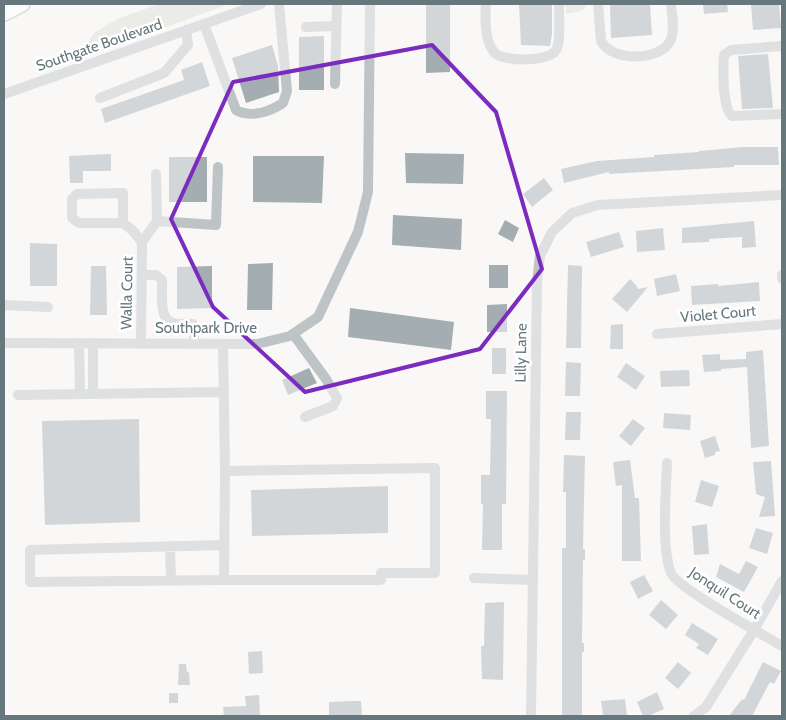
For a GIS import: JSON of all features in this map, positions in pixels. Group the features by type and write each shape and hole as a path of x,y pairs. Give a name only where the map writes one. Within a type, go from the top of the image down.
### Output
{"highway":[{"path":"4,13 22,4"}],"street":[{"name":"Southgate Boulevard","path":"4,94 261,4"},
{"path":"204,24 236,110 245,114 257,113 275,108 283,103 287,91 278,4"},
{"path":"335,84 337,4"},
{"name":"Southpark Drive","path":"4,343 257,344 290,336 318,317 358,232 368,192 370,4"},
{"path":"486,4 488,39 494,52 501,57 539,59 552,56 558,48 559,4"},
{"path":"598,4 601,41 613,54 624,56 639,56 656,52 666,47 671,39 673,24 670,4"},
{"path":"306,27 336,26"},
{"path":"100,98 164,73 188,45 186,30"},
{"path":"782,46 731,50 724,55 726,107 728,112 732,116 782,114"},
{"path":"157,221 216,224 218,166"},
{"path":"123,223 123,193 77,194 72,199 72,218 79,223 123,223 142,242 157,221 156,174"},
{"name":"Lilly Lane","path":"531,716 537,282 540,256 552,232 572,213 598,205 782,194"},
{"name":"Walla Court","path":"141,343 142,242"},
{"path":"142,275 156,275 162,280 162,306 166,320 172,324 193,324 194,343"},
{"path":"4,305 48,307"},
{"name":"Violet Court","path":"657,334 782,324"},
{"path":"293,334 326,379 337,398 333,406 305,417"},
{"path":"79,343 80,394"},
{"path":"93,343 93,394"},
{"path":"223,344 224,580"},
{"path":"18,396 222,392"},
{"name":"Jonquil Court","path":"667,463 665,549 671,575 689,590 782,646"},
{"path":"224,545 30,550 30,582 381,580 381,572 435,573 435,468 225,471"},
{"path":"170,546 171,580"},
{"path":"474,578 533,580"},
{"path":"694,716 706,707 782,581"}],"highlighted area":[{"path":"432,45 496,112 542,269 480,349 305,392 213,307 171,219 233,82"}],"shaded area":[{"path":"159,4 229,4 77,60 94,33 117,19"},
{"path":"566,4 587,4 581,11 566,14"}],"building":[{"path":"426,4 450,4 450,72 426,73"},
{"path":"519,4 552,4 550,46 521,45"},
{"path":"610,4 650,4 652,35 611,38"},
{"path":"703,4 727,4 728,12 704,14"},
{"path":"751,4 779,4 781,28 753,30"},
{"path":"324,36 324,90 299,90 299,37"},
{"path":"272,45 278,66 279,92 246,103 232,58"},
{"path":"768,54 773,108 742,109 738,56"},
{"path":"202,62 210,86 105,123 101,109 184,80 181,70"},
{"path":"744,147 778,147 779,165 734,165 734,167 609,174 609,172 564,183 561,169 597,161"},
{"path":"405,153 464,154 463,184 406,183"},
{"path":"111,154 111,171 83,171 83,183 70,183 69,156"},
{"path":"253,156 324,156 322,203 253,202"},
{"path":"169,157 207,157 207,202 169,202"},
{"path":"544,178 553,190 532,207 523,194"},
{"path":"393,215 462,219 461,250 392,245"},
{"path":"505,220 519,228 513,242 498,234"},
{"path":"754,221 756,247 742,248 742,237 709,239 709,242 682,243 682,228"},
{"path":"663,228 665,250 637,252 636,231"},
{"path":"619,232 624,247 591,257 586,242"},
{"path":"30,243 57,244 57,286 30,286"},
{"path":"273,263 272,310 247,310 248,264"},
{"path":"489,265 508,265 508,288 489,288"},
{"path":"568,265 582,266 581,348 566,348"},
{"path":"91,266 106,266 107,315 90,315"},
{"path":"212,266 212,308 177,309 177,267"},
{"path":"676,274 680,291 657,296 654,279"},
{"path":"630,279 638,289 648,287 627,312 612,299"},
{"path":"759,282 760,301 692,305 691,286 718,284 718,286"},
{"path":"507,304 507,332 487,332 487,305"},
{"path":"350,308 454,322 451,350 348,337"},
{"path":"623,324 623,349 610,349 611,325"},
{"path":"492,348 506,348 506,374 492,374"},
{"path":"763,350 769,446 751,448 747,367 704,372 702,355 720,354 720,360 746,359 746,352"},
{"path":"566,362 581,363 580,396 565,396"},
{"path":"626,363 645,376 636,390 617,377"},
{"path":"309,368 317,383 288,395 282,380"},
{"path":"689,370 690,386 661,387 660,371"},
{"path":"486,391 507,391 506,504 502,504 502,550 482,550 483,504 481,504 481,475 490,475 491,419 486,419"},
{"path":"566,412 581,412 580,440 565,440"},
{"path":"664,413 691,415 690,430 663,428"},
{"path":"139,419 140,522 45,525 42,421"},
{"path":"633,419 645,428 631,446 619,436"},
{"path":"715,436 720,451 715,452 715,455 705,458 700,441"},
{"path":"564,455 585,456 582,716 562,716 562,548 566,548 566,492 563,492"},
{"path":"630,460 635,498 639,498 641,561 622,561 622,485 616,486 613,462"},
{"path":"771,461 775,516 759,517 765,497 756,494 753,462"},
{"path":"701,480 719,486 712,507 695,502"},
{"path":"388,486 388,533 252,536 251,490"},
{"path":"707,524 709,554 694,555 692,526"},
{"path":"756,528 773,533 767,554 749,548"},
{"path":"746,561 758,567 744,592 716,577 720,564 739,574"},
{"path":"644,575 653,591 638,599 630,582"},
{"path":"661,600 678,615 666,629 649,615"},
{"path":"504,602 503,680 482,679 481,646 484,646 485,603"},
{"path":"692,623 718,639 708,655 696,648 699,644 685,635"},
{"path":"262,651 263,673 249,674 248,652"},
{"path":"678,662 691,673 678,689 665,678"},
{"path":"763,662 781,671 774,684 770,682 752,716 729,716 742,699 744,700"},
{"path":"179,664 186,664 190,685 178,685"},
{"path":"657,692 664,709 648,716 643,716 637,702"},
{"path":"169,693 178,693 178,703 169,703"},
{"path":"259,695 260,716 224,716 223,707 246,706 245,696"},
{"path":"625,699 627,716 603,716 601,701"},
{"path":"361,701 362,716 329,716 329,702"}]}
